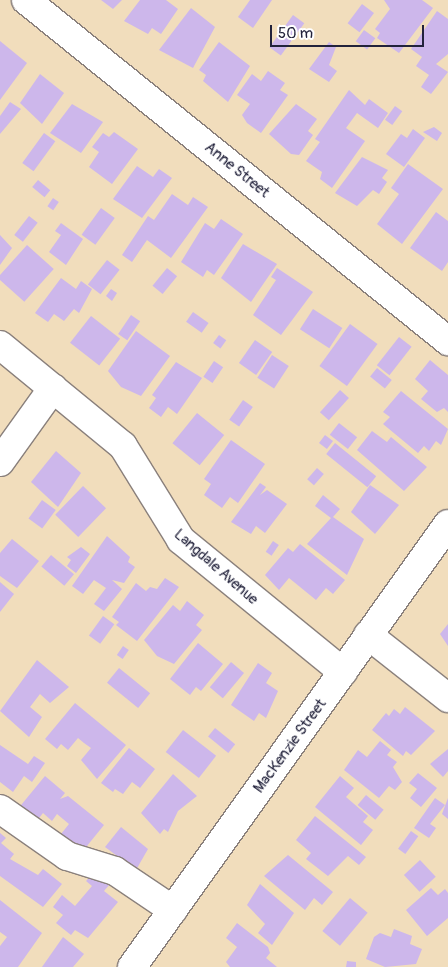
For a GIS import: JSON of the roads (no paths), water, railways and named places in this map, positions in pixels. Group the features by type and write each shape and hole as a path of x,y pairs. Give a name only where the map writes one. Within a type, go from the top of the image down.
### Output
{"street":[{"name":"Anne Street","path":"26,0 448,341"},
{"name":"Langdale Avenue","path":"0,344 123,446 181,540 343,672"},
{"path":"0,462 53,388"},
{"name":"MacKenzie Street","path":"132,967 448,524"},
{"path":"368,635 448,698"},
{"path":"0,809 67,856 115,871 173,910"}]}
